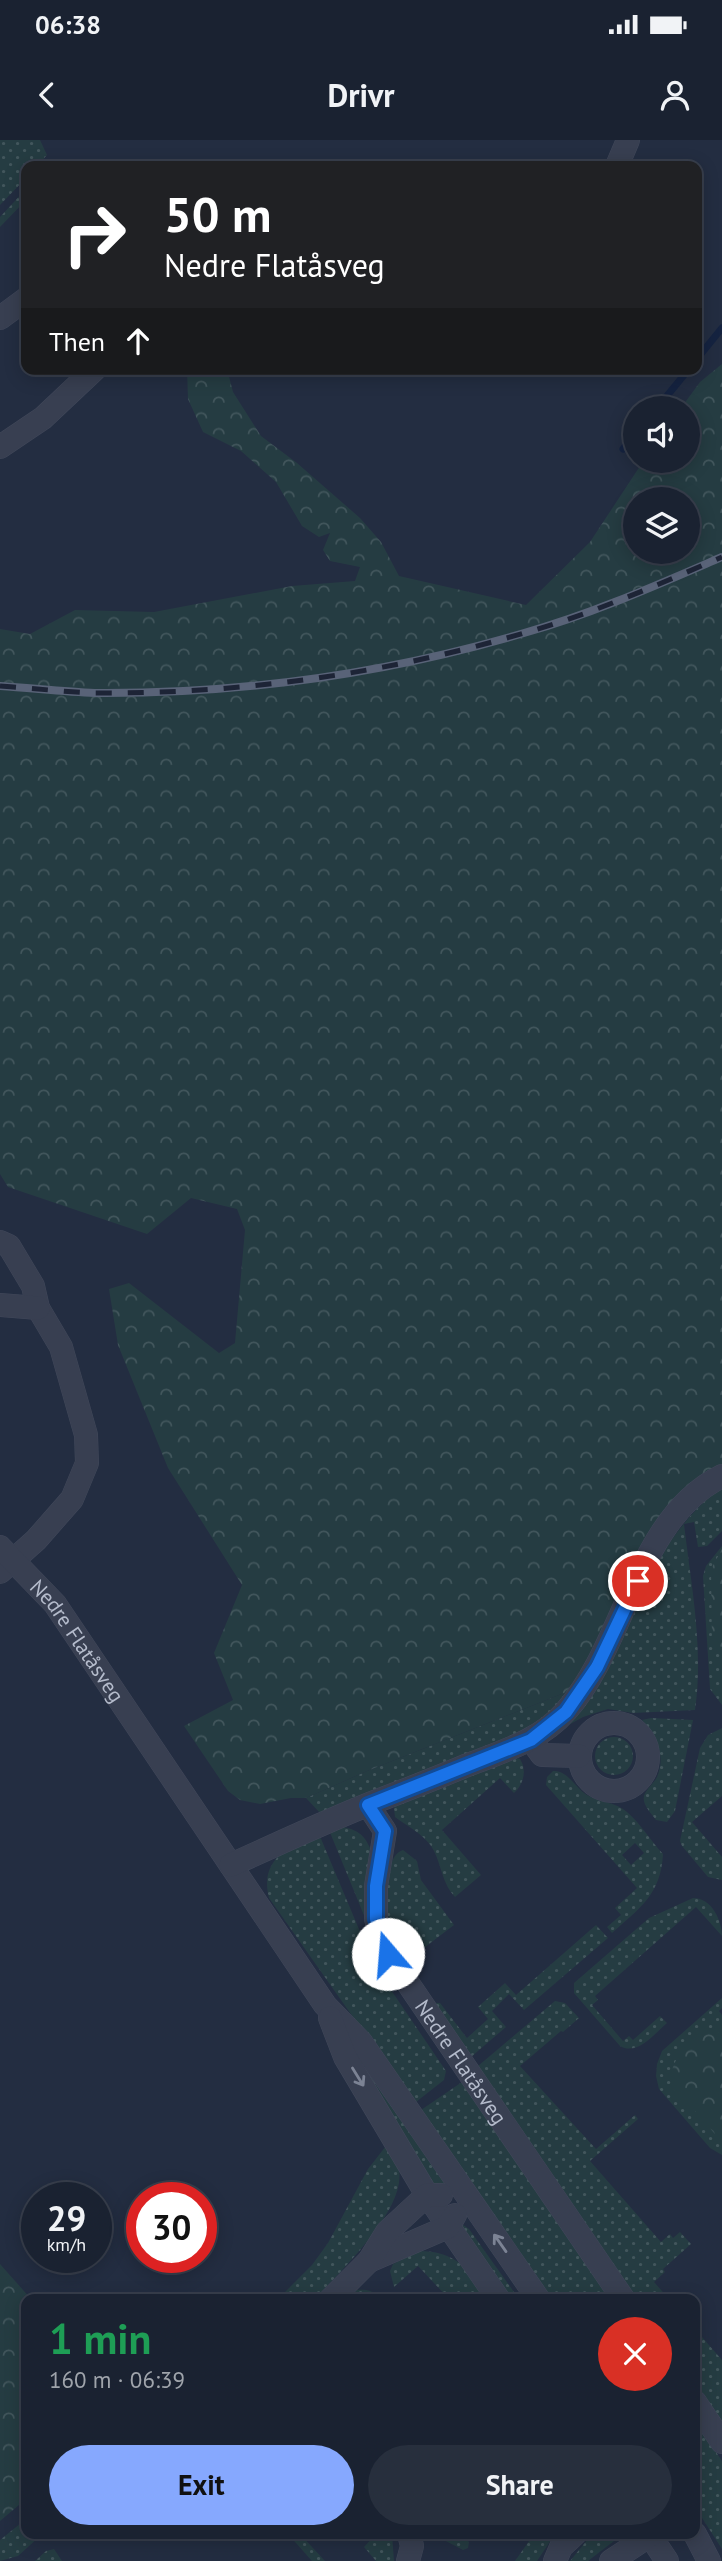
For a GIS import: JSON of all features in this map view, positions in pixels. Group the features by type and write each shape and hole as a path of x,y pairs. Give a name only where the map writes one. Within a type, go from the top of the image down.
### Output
{"street":[{"path":"619,161 628,140"},
{"path":"0,318 21,303"},
{"path":"0,447 43,418 89,375"},
{"name":"Nedre Flatåsveg","path":"0,1242 9,1246 33,1286 38,1308 61,1347 86,1435 87,1463 72,1499 36,1540 4,1559 55,1604 325,2005 361,2042 535,2294"},
{"path":"0,1305 38,1308"},
{"path":"231,1865 321,1824 531,1740 566,1712 597,1667 658,1538 681,1508 712,1481 722,1476"},
{"path":"531,1740 542,1755 579,1756"},
{"name":"Nedre Flatåsveg","path":"368,1805 385,1831 376,1886 376,1919 388,1954 620,2294"},
{"name":"Nedre Flatåsveg","path":"325,2005 345,2057 448,2227 495,2294"},
{"path":"336,2294 369,2261 387,2232 428,2195 467,2195"},
{"path":"369,2261 448,2227 467,2195"},
{"path":"700,2409 722,2442"},
{"path":"408,2561 412,2546 410,2539"},
{"path":"611,2561 645,2539"},
{"path":"653,2539 667,2561"},
{"path":"698,2539 709,2561"}],"green space":[{"path":"0,140 40,140 47,155 42,161 21,161 21,183 0,205"},
{"path":"21,194 21,205 0,227 0,217"},
{"path":"722,364 722,1467 600,1639 569,1691 306,1798 260,1804 240,1800 228,1791 184,1726 233,1700 214,1653 242,1585 168,1468 118,1345 109,1289 129,1283 219,1353 235,1343 245,1230 237,1209 191,1198 147,1234 8,1187 0,1174 0,629 30,634 75,610 154,612 292,586 355,581 360,567 330,561 323,550 330,533 319,537 302,526 276,482 241,451 203,432 188,399 187,375 229,375 233,392 261,436 297,463 360,518 381,542 399,576 526,605 590,542 623,492 623,564 700,564 700,487 626,487 635,473 700,473 700,396 690,396 700,382"},
{"path":"722,1487 722,1531 707,1546 698,1547 694,1522 684,1524"},
{"path":"684,1524 697,1640 695,1710 633,1713 608,1709 583,1717 556,1732 670,1542"},
{"path":"722,1546 722,1705 710,1689 703,1576 706,1566"},
{"path":"722,1549 722,1647 712,1644 711,1569"},
{"path":"569,1691 549,1714 517,1735 321,1814 306,1798 367,1771"},
{"path":"642,1720 693,1720 675,1811 667,1822 656,1820 644,1803 646,1791 657,1777 661,1761 656,1740"},
{"path":"722,1728 722,1796 692,1822 722,1857 722,1880 708,1877 680,1841 700,1748 708,1735"},
{"path":"614,1737 628,1742 633,1756 628,1770 614,1775 600,1770 595,1756 600,1742"},
{"path":"515,1757 520,1759 524,1772 514,1793 500,1778 442,1830 481,1875 455,1897 447,1886 431,1846 422,1836 395,1817 394,1808 397,1803"},
{"path":"553,1771 563,1773 587,1795 623,1809 663,1854 658,1880 653,1890 640,1908 612,1933 607,1927 621,1915 615,1908 637,1888 546,1785 547,1777","holes":["635,1843 644,1853 631,1865 622,1855"]},
{"path":"343,1827 360,1833 370,1848 370,1930 329,1830"},
{"path":"319,1834 374,1965 446,2071 444,2080 416,2102 421,2110 462,2082 609,2294 548,2294 269,1898 268,1873 279,1856"},
{"path":"403,1850 417,1861 421,1880 454,1925 416,1954 409,1955 401,1952 387,1909 390,1869 397,1854"},
{"path":"693,1898 706,1902 715,1911 722,1936 696,1907 595,1996 598,2000 592,2005 623,2041 629,2036 633,2040 660,2016 667,2023 639,2046 620,2046 574,1993 574,1983 649,1918"},
{"path":"596,1925 608,1938 524,2010 509,1994 492,2011 506,2027 471,2057 433,2003 440,2003 467,2038 488,2019 478,2007 505,1983 516,1995"},
{"path":"722,1998 722,2008 719,2011 722,2015 722,2155 710,2148 659,2089 656,2076 662,2051"},
{"path":"555,2001 565,2003 579,2018 520,2066 596,2149 635,2115 638,2119 590,2161 661,2242 670,2234 673,2238 680,2232 691,2244 663,2269 665,2272 654,2282 665,2294 634,2294 478,2066"},
{"path":"703,2028 722,2033 722,2142 694,2110 676,2096 669,2077 683,2043"},
{"path":"354,2047 446,2183 444,2191 436,2191 350,2049"},
{"path":"386,2146 399,2170 398,2186 382,2221 320,2294 283,2294 312,2265 328,2243 368,2169"},
{"path":"459,2222 469,2229 515,2294 504,2294"},
{"path":"419,2251 444,2255 461,2264 487,2294 444,2294 418,2266 394,2287 390,2271 393,2264"},
{"path":"0,2264 27,2294 21,2294 21,2503 0,2521"},
{"path":"357,2290 364,2290 376,2294 353,2294"},
{"path":"700,2335 722,2360 722,2424 700,2391"},
{"path":"700,2428 722,2461 722,2549 700,2515"},
{"path":"21,2523 21,2539 37,2539 18,2556 0,2561 0,2540"},
{"path":"292,2539 305,2539 325,2561 312,2561"},
{"path":"371,2539 392,2539 394,2561 376,2561 364,2547"},
{"path":"442,2539 466,2539 468,2548 463,2550"},
{"path":"530,2539 552,2539 537,2561 515,2561"},
{"path":"588,2539 617,2539 588,2561 570,2561"},
{"path":"54,2549 62,2561 35,2561 46,2551"}],"waterway":[{"path":"702,353 722,328"},
{"path":"667,396 684,375"}],"railway":[{"path":"0,686 95,693 204,690 312,679 366,670 472,647 549,625 624,598 722,557"}],"route":[{"path":"388,1954 376,1919 376,1886 385,1831 368,1805 531,1740 566,1712 597,1667 638,1581"}]}
